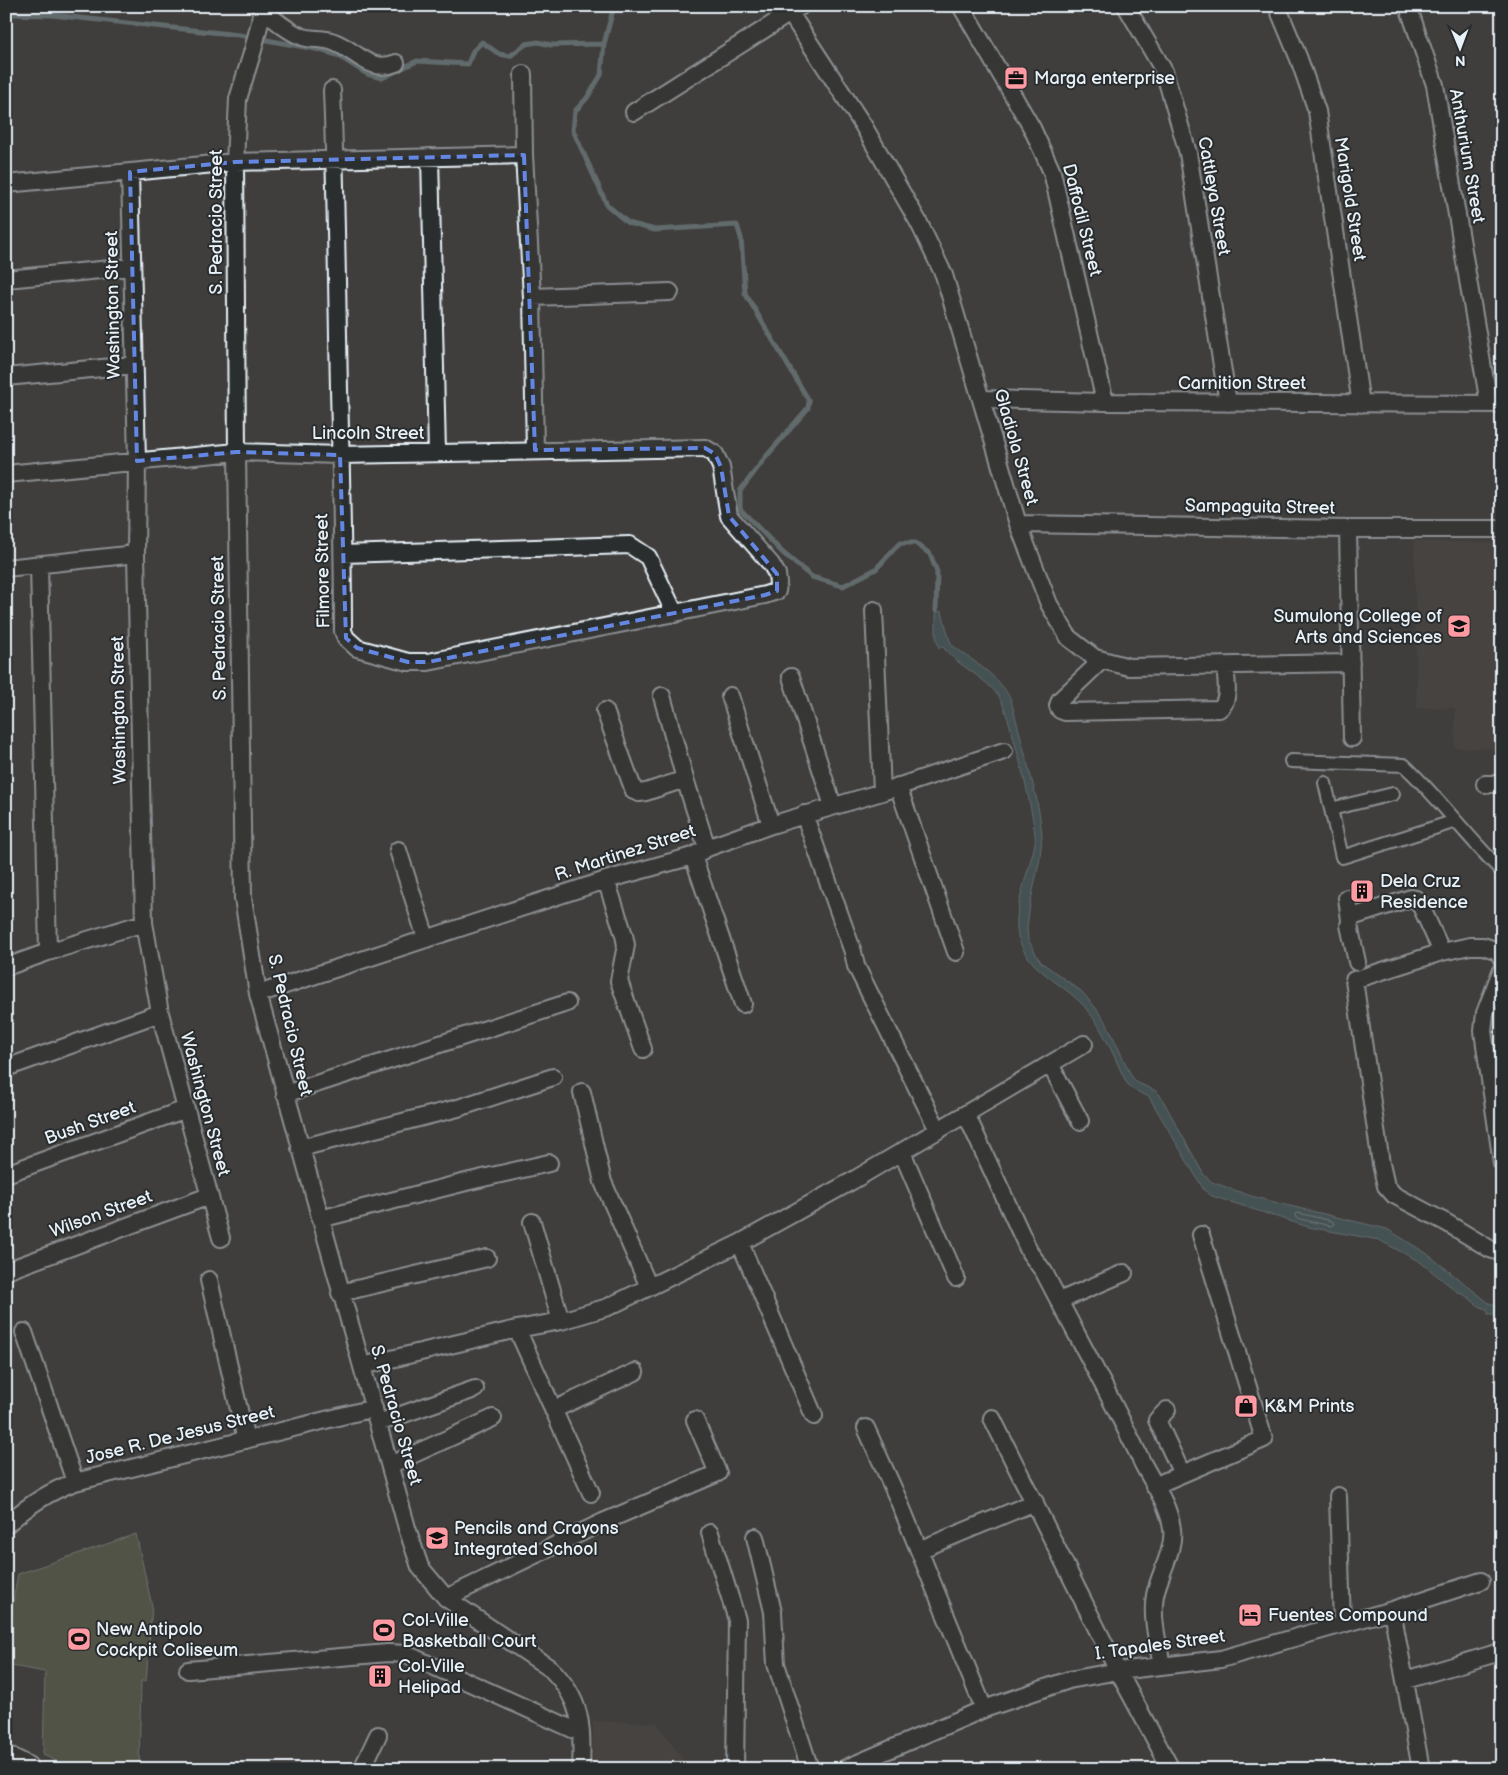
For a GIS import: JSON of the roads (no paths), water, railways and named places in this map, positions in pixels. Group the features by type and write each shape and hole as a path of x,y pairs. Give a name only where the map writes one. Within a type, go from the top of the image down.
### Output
{"main road":[{"path":"6,1759 25,1769"}],"street":[{"name":"Daffodil Street","path":"961,6 1032,128 1052,172 1105,402"},
{"name":"Cattleya Street","path":"1126,6 1164,71 1188,153 1228,403"},
{"name":"Marigold Street","path":"1277,6 1299,59 1317,111 1361,404"},
{"name":"Anthurium Street","path":"1408,6 1435,85 1495,404"},
{"path":"634,112 796,10"},
{"name":"Gladiola Street","path":"796,10 919,223 944,275 1018,524 1049,604 1069,638 1094,658 1129,667 1350,663"},
{"path":"261,12 303,37 333,42 372,65 386,66 396,63"},
{"name":"S. Pedracio Street","path":"261,12 254,50 238,99 236,162 237,452 243,898 258,994 340,1292 407,1528 420,1567 446,1598 552,1669 562,1679 577,1705 581,1732 581,1769"},
{"path":"523,74 524,154 532,297 535,450"},
{"name":"Filmore Street","path":"332,90 344,631 346,638 357,648 408,662 428,662 765,595"},
{"path":"6,184 236,162 524,154"},
{"path":"430,157 437,454"},
{"name":"Washington Street","path":"130,172 137,461 136,554 144,923 160,1013 221,1238"},
{"path":"6,279 132,267"},
{"path":"532,297 670,292"},
{"path":"6,377 134,365"},
{"name":"Carnition Street","path":"982,399 1105,402 1495,404"},
{"name":"Lincoln Street","path":"6,474 237,452 340,455 705,448 715,454 721,466 729,516 771,564 777,574 777,591 765,595"},
{"name":"Sampaguita Street","path":"1018,524 1348,529 1502,529"},
{"path":"1348,529 1352,738"},
{"path":"343,554 630,545 648,557 675,614"},
{"path":"6,568 136,554"},
{"path":"39,564 48,952"},
{"path":"874,610 882,792"},
{"path":"1102,660 1060,700 1058,706 1060,710 1065,712 1219,709 1224,706 1226,699 1225,666"},
{"path":"791,677 833,806"},
{"path":"662,696 684,779 700,852 743,1004"},
{"path":"730,696 771,825"},
{"path":"605,711 634,791 639,793 646,792 684,779"},
{"name":"R. Martinez Street","path":"258,994 606,880 700,852 804,814 882,792 1004,751"},
{"path":"1291,761 1404,765 1425,785 1481,850 1502,871"},
{"path":"1325,783 1342,857 1456,821"},
{"path":"1484,784 1502,784"},
{"path":"898,786 956,952"},
{"path":"1331,809 1393,794"},
{"path":"804,814 853,952 856,966 938,1130"},
{"path":"398,850 426,938"},
{"path":"606,880 626,945 619,981 643,1049"},
{"path":"1346,898 1357,962"},
{"path":"1350,920 1356,914 1406,899 1416,899 1420,902 1442,952"},
{"path":"6,967 48,952 144,923"},
{"path":"1501,952 1483,946 1470,946 1442,952 1354,980 1381,1164 1386,1186 1394,1195 1447,1223 1490,1249 1502,1253"},
{"path":"1502,968 1485,1012 1483,1031 1502,1163"},
{"path":"285,1094 567,1003"},
{"path":"6,1068 160,1013"},
{"path":"362,1366 517,1329 561,1321 608,1307 740,1244 902,1152 1084,1044"},
{"path":"1050,1064 1080,1121"},
{"path":"300,1148 458,1108 553,1077"},
{"path":"582,1092 602,1182 649,1287"},
{"name":"Bush Street","path":"6,1174 186,1109"},
{"path":"966,1114 1030,1253 1044,1272 1115,1405 1168,1511 1173,1531 1155,1595 1154,1622 1162,1666"},
{"path":"902,1152 956,1278"},
{"path":"320,1219 549,1163"},
{"name":"Wilson Street","path":"6,1270 209,1196"},
{"path":"532,1222 561,1321"},
{"path":"1154,1486 1264,1439 1201,1236"},
{"path":"740,1244 814,1416"},
{"path":"340,1292 487,1258"},
{"path":"1059,1301 1124,1272"},
{"path":"209,1280 246,1440"},
{"path":"517,1329 591,1493"},
{"path":"24,1332 75,1482"},
{"path":"553,1410 635,1372"},
{"name":"Jose R. De Jesus Street","path":"6,1525 56,1489 75,1482 246,1440 376,1416 474,1388"},
{"path":"1167,1410 1157,1420 1182,1474"},
{"path":"390,1465 493,1418"},
{"path":"992,1418 1118,1670 1171,1769"},
{"path":"446,1598 603,1522 718,1473 695,1420"},
{"path":"866,1428 898,1499 984,1709"},
{"path":"1338,1496 1342,1624"},
{"path":"919,1550 1035,1502"},
{"path":"710,1533 737,1620 735,1769"},
{"path":"756,1537 773,1612 776,1664 810,1769"},
{"name":"I. Tapales Street","path":"847,1768 984,1709 1070,1680 1118,1670 1221,1659 1392,1610 1481,1581"},
{"path":"1392,1610 1421,1769"},
{"path":"1406,1680 1500,1652"},
{"path":"188,1670 388,1653 406,1654 581,1732"},
{"path":"362,1769 378,1735"}],"water":[{"path":"936,611 942,612 952,645 993,676 1011,700 1036,796 1042,836 1040,858 1027,927 1028,939 1041,962 1081,991 1095,1007 1107,1024 1131,1075 1136,1082 1156,1091 1160,1095 1204,1175 1212,1182 1251,1196 1387,1229 1426,1253 1489,1303 1502,1307 1502,1319 1496,1318 1495,1314 1488,1314 1487,1309 1459,1293 1420,1262 1379,1240 1308,1227 1212,1196 1204,1190 1149,1097 1132,1089 1126,1082 1104,1036 1089,1012 1080,1002 1039,969 1023,949 1018,936 1017,914 1033,853 1035,833 1022,769 1004,707 999,697 986,683 956,660 943,647 939,648 936,637"}],"waterway":[{"path":"614,6 604,44 601,75 587,98 575,111 573,130 607,205 628,223 655,230 737,225 741,238 745,293 809,401 808,408 765,458 740,491 740,509 783,553 812,577 843,586 876,569 901,543 915,543 930,554 937,572 936,611"},
{"path":"6,14 52,15 239,35 321,50 337,55 367,74 382,78 417,61 468,64 473,51 482,42 499,54 510,56 526,44 538,42 551,45 604,44"}],"place":[{"name":"Marga enterprise","path":"1016,78"},
{"name":"Sumulong College of Arts and Sciences","path":"1459,626"},
{"name":"Dela Cruz Residence","path":"1362,891"},
{"name":"K&M Prints","path":"1246,1406"},
{"name":"Pencils and Crayons Integrated School","path":"437,1538"},
{"name":"Fuentes Compound","path":"1250,1615"},
{"name":"Col-Ville Basketball Court","path":"384,1630"},
{"name":"New Antipolo Cockpit Coliseum","path":"79,1639"},
{"name":"Col-Ville Helipad","path":"380,1676"}]}
